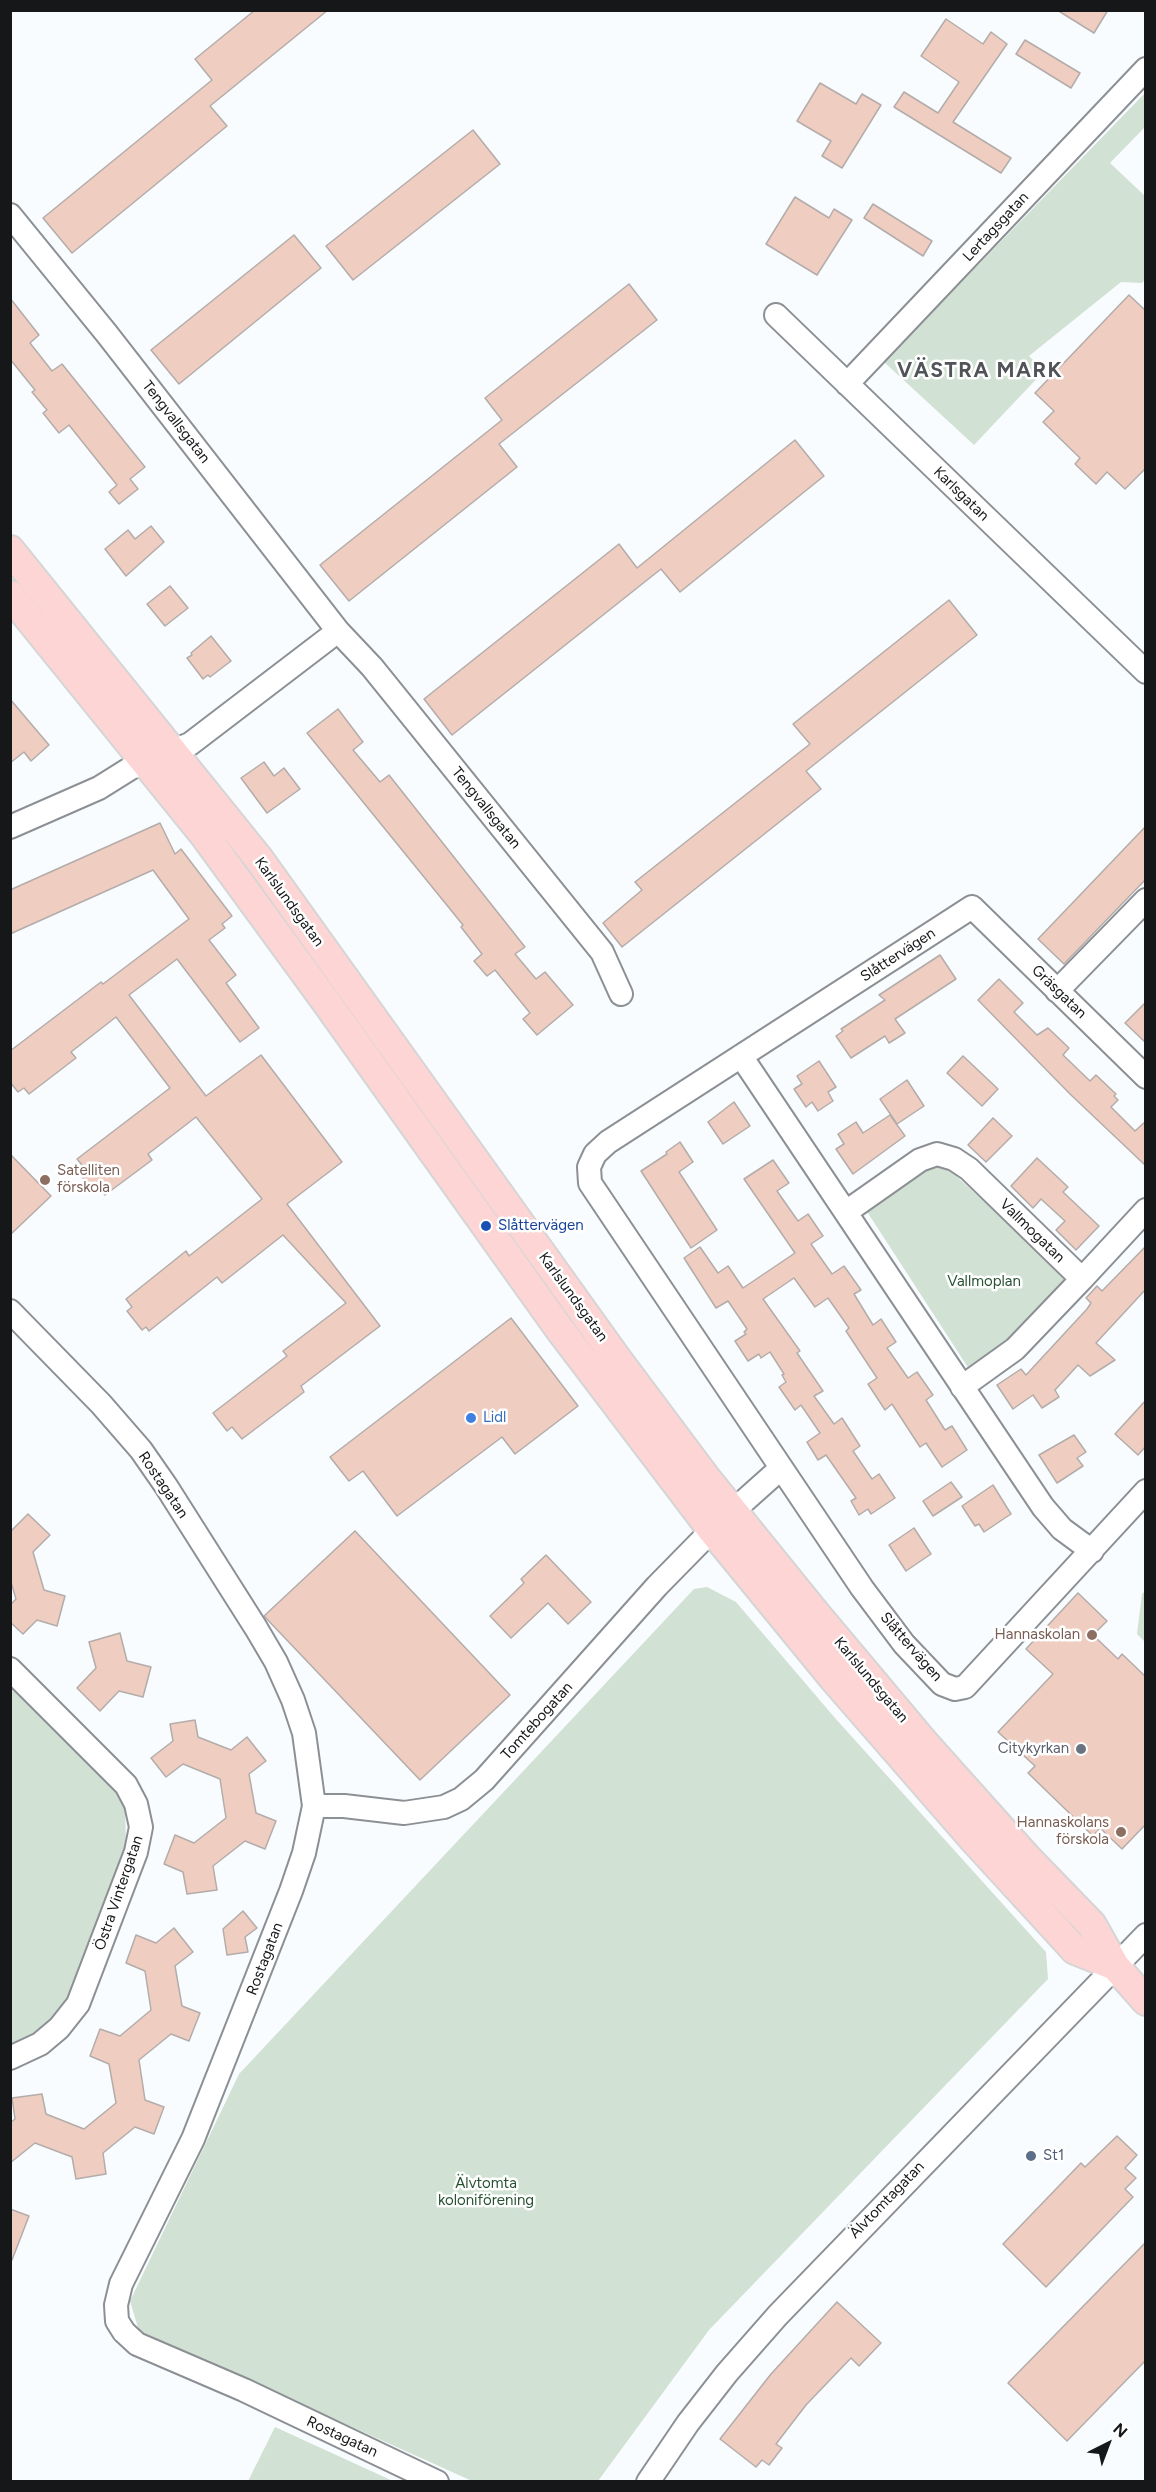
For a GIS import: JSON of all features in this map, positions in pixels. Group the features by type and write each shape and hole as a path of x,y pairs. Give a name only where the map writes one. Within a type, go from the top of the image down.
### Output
{"main road":[{"name":"Karlslundsgatan","path":"10,550 259,859 636,1384 733,1511 920,1738 1028,1859 1092,1925 1115,1966 1146,2001"},
{"name":"Karlslundsgatan","path":"10,595 211,844 314,984 558,1327 712,1530 834,1678 975,1841 1075,1950 1115,1966"},
{"path":"146,762 174,751"},
{"path":"712,1530 733,1511"}],"street":[{"name":"Lertagsgatan","path":"847,384 1146,69"},
{"name":"Tengvallsgatan","path":"10,215 107,334 338,631 372,667 602,952 621,994"},
{"name":"Karlsgatan","path":"776,315 1146,672"},
{"path":"174,751 190,744 338,631"},
{"path":"10,827 99,788 131,768 146,762"},
{"path":"1057,991 1146,900"},
{"name":"Gräsgatan","path":"972,907 1145,1076"},
{"name":"Slåttervägen","path":"972,907 608,1142 595,1154 589,1167 590,1183 862,1588 904,1644 942,1684 955,1689 965,1688 1146,1491"},
{"path":"741,1056 1043,1507 1062,1529 1092,1551"},
{"name":"Vallmogatan","path":"846,1212 920,1160 937,1154 954,1159 969,1170 1082,1280"},
{"path":"962,1387 1015,1349 1146,1210"},
{"name":"Rostagatan","path":"10,1311 101,1404 141,1450 256,1628 276,1662 301,1722 314,1806 304,1853 291,1891 202,2117 121,2284 116,2305 117,2321 124,2332 137,2344 244,2390 437,2481"},
{"path":"733,1511 780,1468"},
{"name":"Tomtebogatan","path":"314,1806 344,1806 404,1813 444,1808 461,1799 484,1780 657,1586 712,1530"},
{"name":"Östra Vintergatan","path":"10,1670 126,1785 136,1804 141,1827 136,1852 78,2004 58,2028 40,2044 10,2058"},
{"name":"Älvtomtagatan","path":"648,2481 721,2381 778,2315 1146,1935"}],"green space":[{"path":"1145,93 1145,127 1110,163 1145,196 1145,279 1142,283 1121,282 1029,356 1044,371 974,445 884,362"},
{"name":"Vallmoplan","path":"939,1160 1066,1277 1014,1338 969,1369 864,1207"},
{"name":"Älvtomta koloniförening","path":"707,1587 736,1602 835,1718 1046,1952 1048,1979 709,2330 598,2481 472,2481 139,2331 130,2301 239,2074 694,1589"},
{"path":"1145,1591 1145,1642 1137,1634 1142,1594"},
{"path":"11,1683 104,1774 125,1803 126,1846 67,2003 51,2026 11,2046"},
{"path":"275,2427 393,2481 248,2481"}],"building":[{"path":"255,10 328,10 210,106 227,126 72,253 43,218 212,80 195,59"},
{"path":"1057,10 1108,10 1094,33"},
{"path":"946,19 983,44 991,32 1007,44 953,122 1011,158 1001,173 894,107 904,92 938,113 959,82 921,56"},
{"path":"1025,40 1080,73 1071,88 1016,54"},
{"path":"820,83 856,104 862,94 881,105 842,168 822,156 831,141 797,121"},
{"path":"473,130 500,164 353,280 326,246"},
{"path":"795,197 829,218 834,209 852,220 817,275 766,244"},
{"path":"873,204 932,241 923,256 864,218"},
{"path":"294,235 321,268 179,384 151,350"},
{"path":"629,284 657,320 499,444 517,467 349,601 320,565 502,420 485,398"},
{"path":"1129,295 1146,311 1146,468 1125,489 1107,472 1096,484 1075,464 1080,458 1043,422 1054,411 1035,393"},
{"path":"10,298 39,335 30,343 52,371 62,364 145,467 130,479 138,489 119,504 109,492 117,485 69,425 59,433 43,413 47,410 32,392 35,390 10,359"},
{"path":"795,440 824,476 680,592 661,569 452,735 424,699 619,544 637,568"},
{"path":"151,526 164,542 126,576 105,549 128,530 135,539"},
{"path":"170,586 188,608 165,626 147,604"},
{"path":"949,600 977,635 806,771 821,789 622,947 603,923 642,890 635,882 810,744 793,724"},
{"path":"211,636 231,661 210,677 208,675 203,679 187,658"},
{"path":"10,699 49,745 31,761 24,752 10,763"},
{"path":"338,709 363,742 353,750 380,782 389,775 525,947 515,954 536,979 545,972 573,1005 537,1035 523,1019 530,1013 495,970 487,976 474,961 482,954 461,927 463,925 307,733"},
{"path":"264,762 274,776 284,768 300,789 267,813 241,778"},
{"path":"160,823 175,854 181,849 232,916 222,924 225,928 209,940 236,975 226,983 259,1028 240,1042 177,959 129,995 206,1096 261,1055 342,1162 287,1204 380,1326 301,1386 304,1392 242,1439 232,1427 227,1431 213,1413 287,1356 283,1351 346,1303 283,1235 222,1283 217,1277 149,1331 146,1327 142,1330 127,1311 132,1307 126,1299 186,1251 189,1256 262,1199 196,1117 148,1154 152,1160 105,1195 101,1189 95,1193 76,1169 82,1165 77,1159 170,1088 116,1017 71,1052 76,1058 29,1094 24,1088 18,1092 10,1082 10,1051 189,919 153,870 10,934 10,890"},
{"path":"1146,826 1146,879 1064,964 1038,939"},
{"path":"940,955 956,979 895,1019 905,1033 889,1043 885,1036 851,1058 836,1036 843,1031 841,1029 885,1000 879,995"},
{"path":"999,979 1023,1003 1014,1012 1037,1035 1048,1028 1069,1048 1063,1055 1090,1081 1096,1075 1116,1094 1114,1096 1118,1100 1111,1107 1135,1131 1146,1121 1146,1166 1070,1094 978,1000"},
{"path":"1146,1002 1146,1043 1125,1023"},
{"path":"963,1056 998,1089 982,1106 947,1073"},
{"path":"819,1061 836,1087 828,1092 833,1101 818,1111 812,1102 806,1107 794,1089 802,1084 797,1076"},
{"path":"907,1080 924,1106 897,1124 880,1099"},
{"path":"734,1102 750,1126 723,1144 708,1122"},
{"path":"890,1115 905,1136 853,1174 836,1149 844,1144 838,1134 856,1122 863,1133"},
{"path":"993,1118 1012,1136 986,1162 968,1145"},
{"path":"680,1142 693,1162 679,1172 717,1230 691,1248 641,1171 667,1154 666,1152"},
{"path":"10,1154 51,1196 10,1235"},
{"path":"1037,1158 1068,1187 1063,1192 1099,1226 1076,1250 1056,1230 1065,1221 1041,1199 1033,1208 1011,1186"},
{"path":"773,1160 789,1183 777,1191 798,1221 808,1214 823,1236 811,1244 832,1274 844,1266 861,1290 854,1294 873,1325 881,1319 896,1342 887,1348 908,1378 917,1372 933,1395 926,1400 945,1430 952,1426 967,1450 942,1467 926,1443 920,1447 892,1404 885,1410 868,1384 877,1378 846,1331 849,1328 828,1298 815,1307 794,1278 763,1299 800,1351 797,1353 823,1391 814,1396 834,1424 842,1418 860,1446 853,1451 872,1479 879,1474 895,1498 871,1514 868,1509 859,1515 851,1501 856,1498 826,1455 818,1460 807,1442 820,1433 801,1405 795,1410 779,1387 786,1382 782,1375 784,1374 770,1352 761,1358 759,1354 748,1361 735,1341 746,1334 744,1332 747,1329 728,1301 716,1308 684,1258 700,1247 718,1273 728,1266 743,1288 795,1253 744,1179"},
{"path":"1146,1246 1146,1289 1096,1343 1115,1360 1090,1376 1078,1365 1055,1390 1059,1397 1042,1408 1033,1395 1013,1409 997,1385 1021,1369 1026,1375 1087,1309 1091,1303 1086,1298 1097,1286 1102,1291"},
{"name":"Lidl","path":"511,1318 578,1406 515,1454 502,1437 397,1516 363,1471 349,1481 330,1457"},
{"path":"1146,1400 1146,1446 1138,1455 1115,1434"},
{"path":"1074,1435 1086,1452 1077,1458 1083,1466 1057,1483 1039,1455"},
{"path":"951,1482 962,1497 933,1516 923,1501"},
{"path":"993,1485 1011,1514 984,1532 979,1524 975,1526 962,1506"},
{"path":"28,1514 50,1535 33,1552 44,1590 65,1596 57,1626 37,1620 23,1634 10,1622 10,1605 16,1599 10,1579 10,1532"},
{"path":"914,1528 931,1554 906,1571 889,1545"},
{"path":"355,1531 510,1695 420,1780 264,1616"},
{"path":"546,1555 591,1602 568,1624 548,1603 511,1638 490,1616 524,1583 521,1579"},
{"name":"Citykyrkan","path":"1078,1593 1107,1621 1093,1635 1118,1659 1122,1654 1146,1677 1146,1824 1122,1849 1100,1828 1093,1836 1028,1773 1035,1766 998,1732 1053,1674 1026,1649"},
{"path":"120,1633 127,1661 151,1667 143,1697 119,1691 100,1711 77,1688 96,1668 89,1642"},
{"path":"195,1720 198,1737 231,1750 247,1737 266,1761 249,1774 256,1813 276,1821 265,1849 245,1841 213,1866 217,1890 187,1894 183,1872 164,1864 175,1835 194,1843 226,1818 220,1779 183,1764 166,1777 151,1758 173,1741 170,1724"},
{"path":"243,1911 257,1928 245,1937 248,1952 227,1955 223,1929"},
{"path":"174,1928 193,1952 175,1966 182,2006 200,2013 189,2041 171,2034 139,2060 145,2100 164,2107 154,2134 135,2127 103,2153 106,2174 76,2179 72,2157 35,2143 10,2163 10,2123 15,2119 12,2098 42,2094 46,2114 84,2129 116,2103 109,2064 90,2056 100,2029 120,2036 151,2010 145,1971 126,1963 136,1935 156,1943"},
{"path":"1117,2136 1137,2155 1125,2168 1136,2178 1125,2189 1133,2197 1046,2287 1003,2244 1081,2163 1085,2167"},
{"path":"10,2209 29,2216 12,2260 10,2260"},
{"path":"1146,2242 1146,2360 1067,2441 1008,2383"},
{"path":"837,2302 881,2343 859,2366 851,2358 806,2405 776,2444 782,2448 769,2465 762,2460 756,2467 720,2439 771,2374"}],"place":[{"name":"Satelliten förskola","path":"45,1180"},
{"name":"Slåttervägen","path":"486,1226"},
{"name":"Lidl","path":"471,1418"},
{"name":"Hannaskolan","path":"1092,1635"},
{"name":"Citykyrkan","path":"1081,1749"},
{"name":"Hannaskolans förskola","path":"1121,1832"},
{"name":"St1","path":"1031,2156"}],"district":[{"name":"VÄSTRA MARK","path":"980,371"}]}
